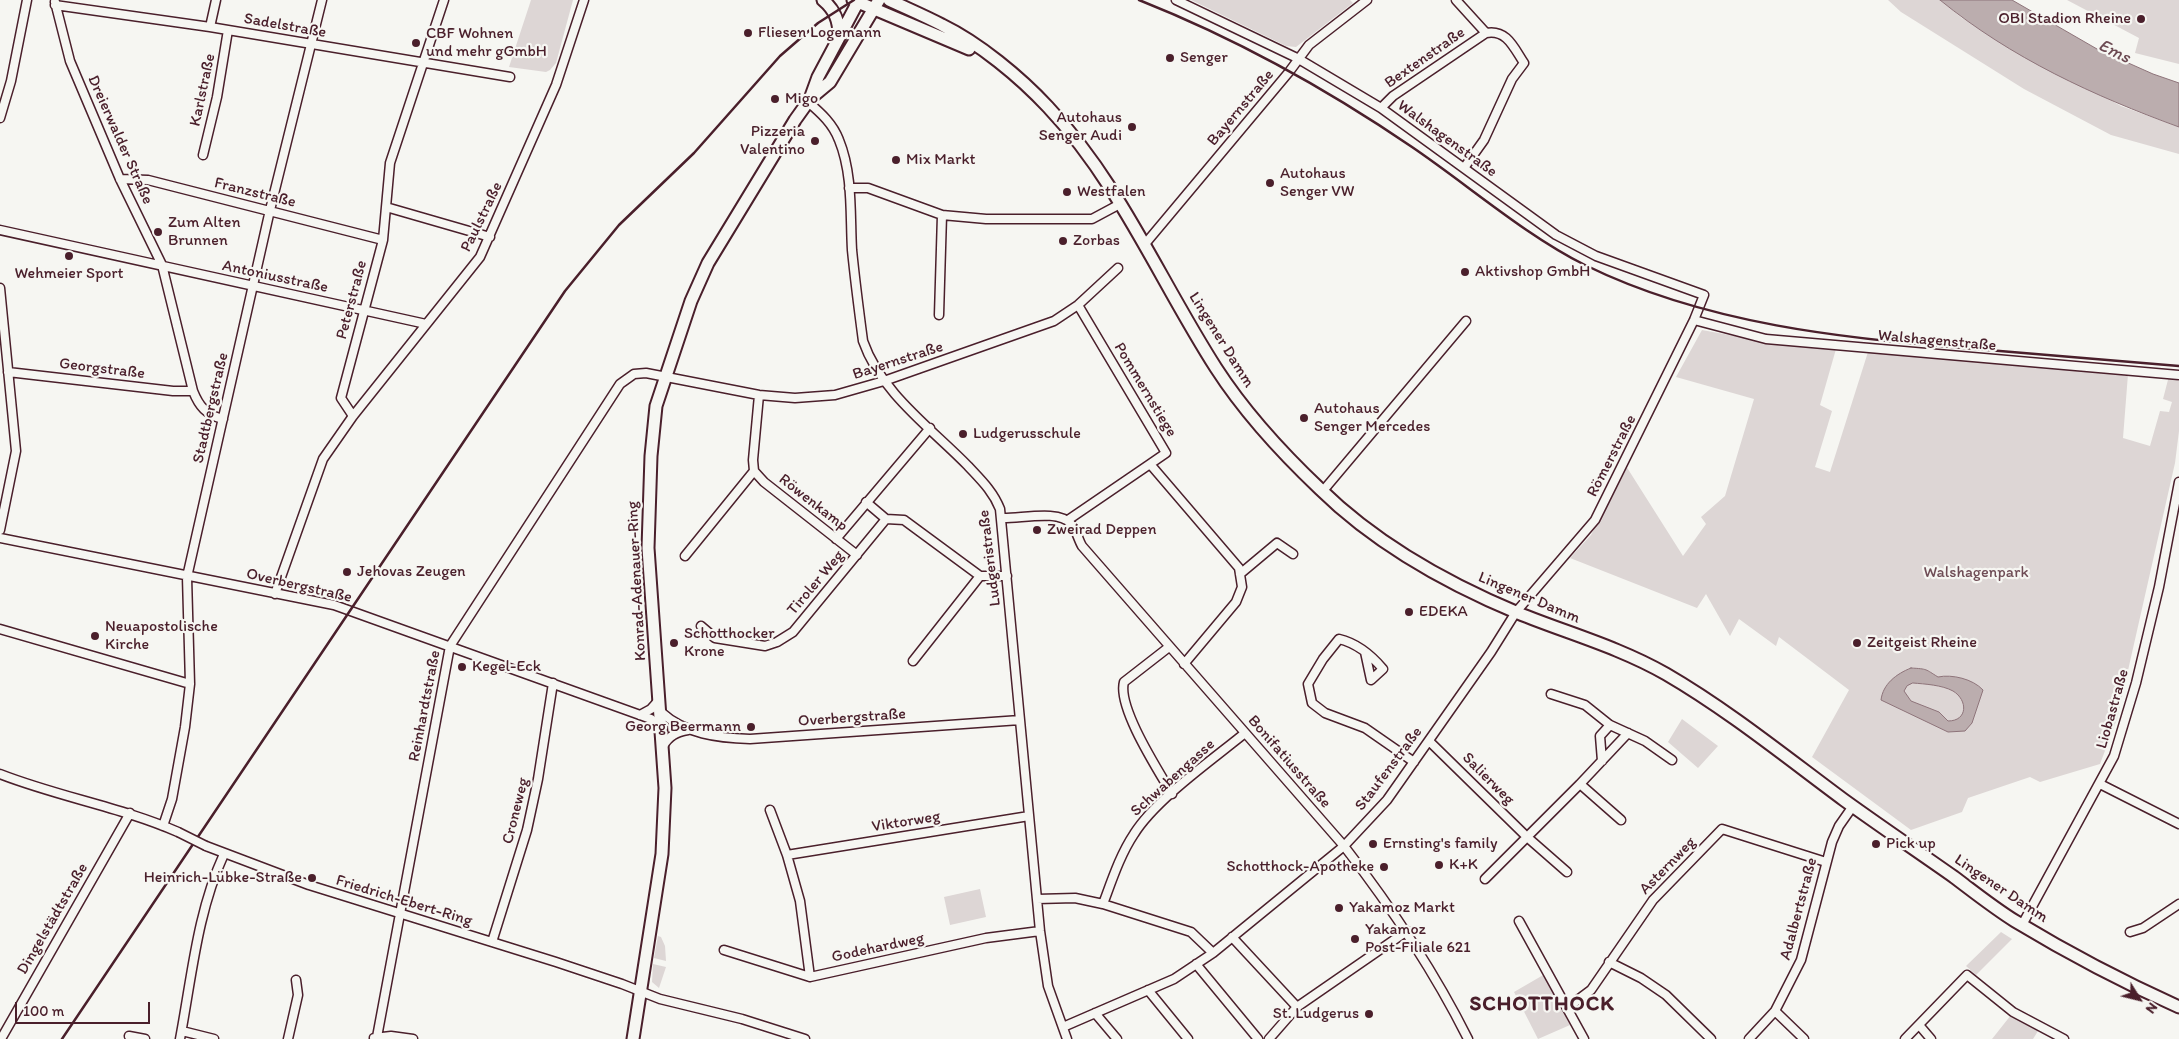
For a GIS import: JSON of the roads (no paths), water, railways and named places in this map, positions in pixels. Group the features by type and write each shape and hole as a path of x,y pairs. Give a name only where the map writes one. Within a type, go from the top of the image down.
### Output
{"main road":[{"path":"823,0 832,9 838,20 839,37"},
{"name":"Lingener Damm","path":"889,0 943,25 973,42 1046,105 1080,144 1120,204 1213,363 1233,393 1271,440 1322,492 1359,524 1389,546 1438,574 1516,612 1618,650 1664,673 1716,707 2022,925 2094,967 2179,1007"},
{"name":"Konrad-Adenauer-Ring","path":"632,1039 662,854 664,788 662,729 648,548 648,503 656,406 691,301 708,263 809,100 818,77 857,1"},
{"name":"Lingener Damm","path":"857,1 876,4 962,44 1004,68"},
{"name":"Konrad-Adenauer-Ring","path":"809,100 830,82 876,4"}],"street":[{"path":"0,118 11,81 27,0"},
{"path":"210,27 216,0"},
{"name":"Stadtbergstraße","path":"164,826 172,799 190,684 187,576 270,210 322,0"},
{"name":"Peterstraße","path":"353,416 341,398 383,240 390,163 444,0"},
{"name":"Paulstraße","path":"353,416 480,257 556,85 584,0"},
{"name":"Walshagenstraße","path":"1176,0 1297,58 1381,108 1556,235 1596,256 1704,295"},
{"name":"Bayernstraße","path":"1145,244 1289,72 1308,44 1356,3 1367,0"},
{"path":"1456,0 1486,33 1495,31 1504,35 1524,63 1512,79 1484,140 1464,168"},
{"name":"Sadelstraße","path":"55,2 510,77"},
{"name":"Dreierwalder Straße","path":"55,2 70,61 120,179 162,265 193,391 198,404 213,417 223,419"},
{"name":"Karlstraße","path":"203,155 217,97 228,30"},
{"name":"Bextenstraße","path":"1381,108 1393,96 1486,33"},
{"name":"Ludgeristraße","path":"809,100 822,114 839,140 849,188 852,251 863,341 873,366 884,381 987,487 996,500 1001,518 1040,931 1048,986 1067,1039"},
{"name":"Franzstraße","path":"120,179 148,180 383,240"},
{"path":"849,188 860,187 873,190 942,215 986,219 1092,219 1120,204"},
{"path":"386,208 490,236"},
{"path":"940,315 942,215"},
{"name":"Antoniusstraße","path":"0,230 426,324"},
{"name":"Bayernstraße","path":"665,376 760,395 795,398 835,395 884,381 1054,322 1078,305 1118,268"},
{"path":"0,288 16,451 0,530"},
{"name":"Römerstraße","path":"1516,612 1595,520 1694,320 1704,295"},
{"name":"Pommernstiege","path":"1078,305 1166,453 1150,464"},
{"name":"Walshagenstraße","path":"1694,320 1766,339 2179,375"},
{"path":"1322,492 1466,321"},
{"name":"Georgstraße","path":"8,372 172,391 193,391"},
{"name":"Reinhardtstraße","path":"374,1038 400,914 450,646 620,384 634,374 646,373 665,376"},
{"path":"686,556 754,471 753,460 760,395"},
{"path":"276,594 323,459 353,416"},
{"name":"Tiroler Weg","path":"836,539 930,428"},
{"path":"1001,518 1058,516 1068,520 1150,464 1239,568 1242,587 1236,602 1184,664"},
{"name":"Röwenkamp","path":"754,471 764,482 857,555"},
{"name":"Liobastraße","path":"2022,925 2114,756 2136,683 2179,482"},
{"name":"Röwenkamp","path":"866,502 886,519 904,520 980,576"},
{"name":"Tiroler Weg","path":"701,626 716,638 765,646 777,642 793,632 886,519"},
{"name":"Bonifatiusstraße","path":"1068,520 1073,526 1082,546 1344,846 1407,931 1442,989 1468,1039"},
{"name":"Overbergstraße","path":"0,538 334,605 640,714 651,719 662,729"},
{"path":"1240,574 1277,543 1293,554"},
{"path":"913,661 980,576 1007,576"},
{"name":"Staufenstraße","path":"1063,1027 1174,979 1213,953 1344,846 1387,800 1516,612"},
{"path":"0,629 190,684"},
{"path":"1364,652 1351,642 1339,639 1322,659 1308,684 1312,703 1325,713 1365,728 1414,762"},
{"path":"1169,647 1124,682 1121,691 1140,739 1172,794"},
{"name":"Croneweg","path":"492,942 527,830 538,780 553,683"},
{"path":"1551,694 1585,705 1610,724 1646,741 1672,760"},
{"path":"640,714 651,709 660,699"},
{"name":"Overbergstraße","path":"661,712 671,721 688,730 725,738 750,739 1020,720"},
{"path":"1602,761 1600,736 1610,724"},
{"path":"662,746 678,731 688,730"},
{"name":"Schwabengasse","path":"1103,904 1121,856 1134,833 1172,794 1245,733"},
{"path":"1485,879 1628,733"},
{"name":"Salierweg","path":"1429,741 1527,837 1567,872"},
{"name":"Friedrich-Ebert-Ring","path":"0,774 130,813 178,832 224,854 309,885 492,942 660,998 742,1019 805,1039"},
{"path":"1580,784 1621,820"},
{"path":"2100,784 2178,822"},
{"name":"Adalbertstraße","path":"1749,1039 1775,1011 1801,960 1826,862 1839,826 1854,806"},
{"path":"770,810 787,855 800,901 810,977"},
{"name":"Dingelstädtstraße","path":"1,1039 130,813"},
{"name":"Viktorweg","path":"787,855 1029,816"},
{"name":"Asternweg","path":"1567,1008 1591,990 1653,900 1722,829 1826,862"},
{"path":"214,1039 181,1035 194,950 213,879 224,854"},
{"path":"1037,898 1075,898 1103,904 1191,932 1213,953"},
{"path":"2130,932 2143,928 2179,904"},
{"path":"1519,921 1584,1039"},
{"name":"Godehardweg","path":"724,950 810,977 986,938 1040,931"},
{"path":"1269,1039 1297,1007 1407,931"},
{"path":"1232,937 1297,1007"},
{"path":"1609,962 1641,978 1666,995 1711,1039"},
{"path":"1196,964 1258,1039"},
{"path":"1905,1039 1967,975 2013,1012 2064,1039"},
{"path":"288,1039 298,994 296,980"},
{"path":"1148,990 1188,1039"},
{"path":"1775,1011 1804,1039"},
{"path":"1095,1013 1117,1039"},
{"path":"1919,1024 1931,1039"},
{"path":"129,1036 145,1039"},
{"path":"374,1038 391,1036 413,1039"}],"railway":[{"path":"62,1039 565,291 619,225 694,153 780,56 818,23 854,0"},
{"path":"1139,0 1210,31 1314,85 1412,147 1497,209 1563,253 1631,285 1678,302 1727,315 1826,334 1927,345 2179,366"}],"place":[{"name":"OBI Stadion Rheine","path":"2141,19"},
{"name":"Fliesen Logemann","path":"748,33"},
{"name":"CBF Wohnen und mehr gGmbH","path":"416,43"},
{"name":"Senger","path":"1170,58"},
{"name":"Migo","path":"775,99"},
{"name":"Autohaus Senger Audi","path":"1132,127"},
{"name":"Pizzeria Valentino","path":"815,141"},
{"name":"Mix Markt","path":"896,160"},
{"name":"Autohaus Senger VW","path":"1270,183"},
{"name":"Westfalen","path":"1067,192"},
{"name":"Zum Alten Brunnen","path":"158,232"},
{"name":"Zorbas","path":"1063,241"},
{"name":"Wehmeier Sport","path":"69,256"},
{"name":"Aktivshop GmbH","path":"1465,272"},
{"name":"Autohaus Senger Mercedes","path":"1304,418"},
{"name":"Ludgerusschule","path":"963,434"},
{"name":"Zweirad Deppen","path":"1037,530"},
{"name":"Jehovas Zeugen","path":"347,572"},
{"name":"EDEKA","path":"1409,612"},
{"name":"Neuapostolische Kirche","path":"95,636"},
{"name":"Schotthocker Krone","path":"674,643"},
{"name":"Zeitgeist Rheine","path":"1857,643"},
{"name":"Kegel-Eck","path":"462,667"},
{"name":"Georg Beermann","path":"751,727"},
{"name":"Ernsting's family","path":"1373,844"},
{"name":"Pick up","path":"1876,844"},
{"name":"K+K","path":"1439,865"},
{"name":"Schotthock-Apotheke","path":"1384,867"},
{"name":"Heinrich-Lübke-Straße","path":"312,878"},
{"name":"Yakamoz Markt","path":"1339,908"},
{"name":"Yakamoz Post-Filiale 621","path":"1355,939"},
{"name":"St. Ludgerus","path":"1369,1014"}],"district":[{"name":"SCHOTTHOCK","path":"1542,1005"}],"water label":[{"name":"Ems","path":"2114,52"}],"park label":[{"name":"Walshagenpark","path":"1976,573"}]}
